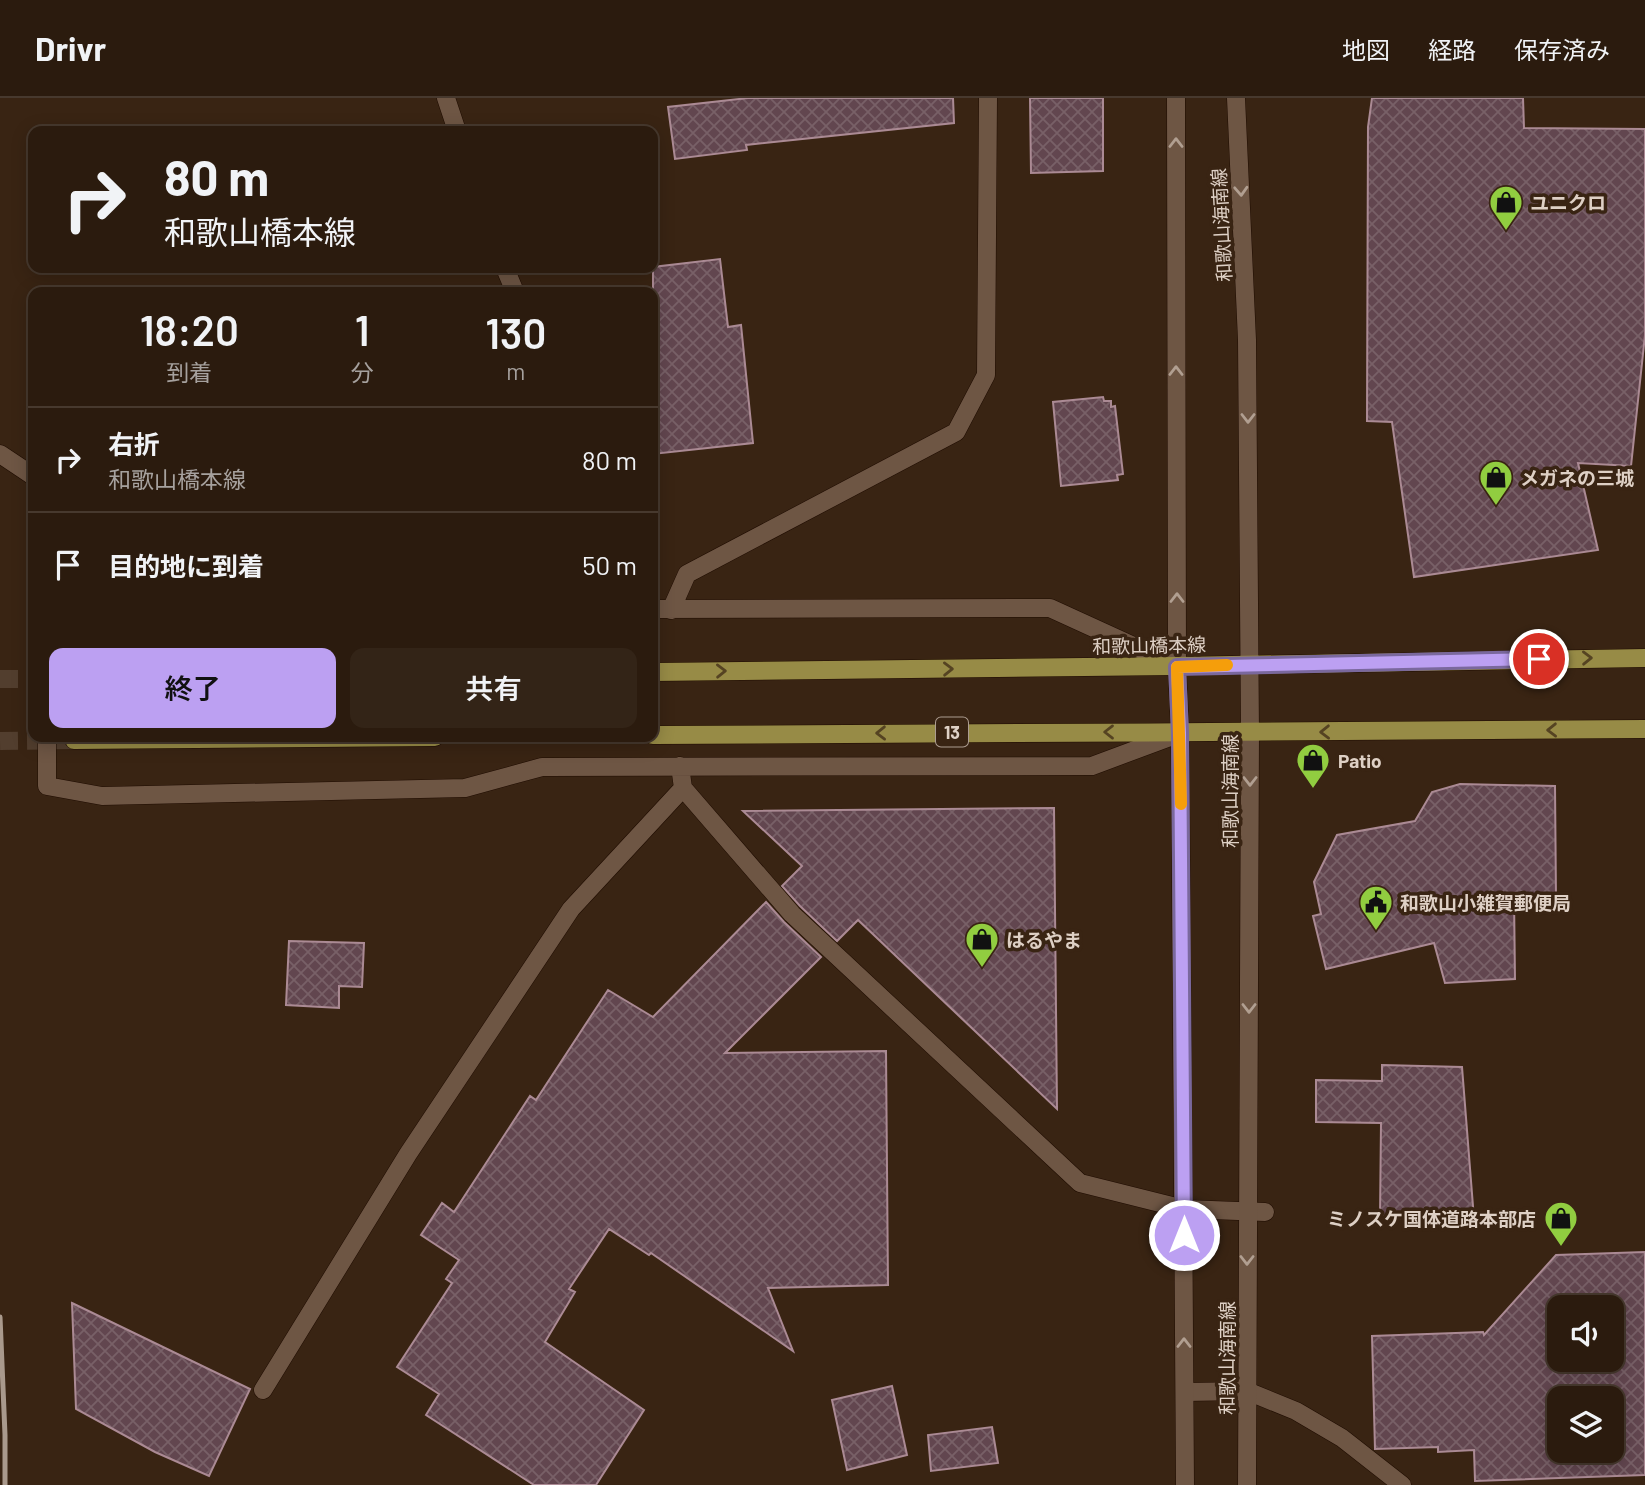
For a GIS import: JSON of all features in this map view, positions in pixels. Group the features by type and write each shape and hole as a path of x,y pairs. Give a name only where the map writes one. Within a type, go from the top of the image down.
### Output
{"main road":[{"name":"和歌山橋本線","path":"658,672 1177,667 1645,657"},
{"name":"13","path":"658,735 1645,729"}],"street":[{"path":"446,98 455,126"},
{"path":"671,610 687,574 956,432 986,375 988,98"},
{"path":"1176,98 1177,667 1180,733 1185,1485"},
{"name":"和歌山海南線","path":"1236,98 1247,340 1256,1212 1247,1391 1247,1485"},
{"path":"0,454 28,473"},
{"path":"658,609 1050,608 1177,667"},
{"path":"47,742 47,786 102,796 465,788 542,767 1091,766 1180,733"},
{"path":"680,766 683,788 792,914 1080,1182 1184,1209 1256,1212"},
{"path":"263,1390 408,1154 571,909 683,788"},
{"path":"1185,1392 1247,1391 1296,1411 1342,1437 1402,1485"}],"building":[{"path":"748,98 953,98 954,123 746,145 747,150 675,159 668,107"},
{"path":"1030,98 1103,98 1103,171 1031,173"},
{"name":"ユニクロ","path":"1372,98 1523,98 1524,128 1645,129 1645,335 1631,466 1578,463 1598,550 1414,577 1392,422 1367,421 1368,127"},
{"path":"720,259 728,327 741,325 753,443 658,453 658,287 653,287 653,273 658,273 658,266"},
{"path":"1103,397 1104,401 1111,401 1111,407 1115,406 1123,474 1117,475 1118,480 1061,486 1053,402"},
{"path":"1460,784 1555,786 1556,898 1514,897 1515,979 1445,983 1434,943 1326,969 1313,916 1321,914 1314,882 1337,835 1415,821 1432,792"},
{"name":"はるやま","path":"1054,808 1057,1109 858,920 837,941 800,906 782,886 802,866 743,811"},
{"path":"766,902 821,957 725,1053 886,1051 888,1285 768,1288 793,1351 651,1253 649,1255 609,1229 569,1289 575,1292 545,1342 644,1410 596,1485 534,1485 426,1415 439,1394 397,1367 452,1283 446,1279 459,1260 421,1235 442,1203 454,1212 530,1096 536,1100 608,990 653,1017"},
{"path":"289,941 364,943 362,987 339,986 339,1008 286,1005"},
{"path":"1382,1065 1462,1067 1474,1219 1380,1218 1381,1123 1316,1122 1316,1080 1382,1081"},
{"path":"1645,1252 1645,1475 1475,1481 1474,1450 1438,1452 1438,1447 1375,1449 1372,1336 1483,1332 1484,1335 1556,1255"},
{"path":"72,1303 250,1389 209,1476 155,1452 76,1409"},
{"path":"892,1386 907,1455 847,1470 832,1400"},
{"path":"992,1427 998,1463 931,1471 928,1435"}],"tunnel":[{"path":"0,679 28,679"},
{"path":"0,741 28,741"}],"railway":[{"path":"0,1317 5,1485"}],"slow traffic":[{"path":"1181,804 1177,667 1227,665"}],"place":[{"name":"ユニクロ","path":"1506,232"},
{"name":"メガネの三城","path":"1496,507"},
{"name":"Patio","path":"1313,790"},
{"name":"和歌山小雑賀郵便局","path":"1376,932"},
{"name":"はるやま","path":"982,969"},
{"name":"ミノスケ国体道路本部店","path":"1561,1248"}],"route":[{"path":"1184,1235 1180,733 1177,667 1539,659"}]}
